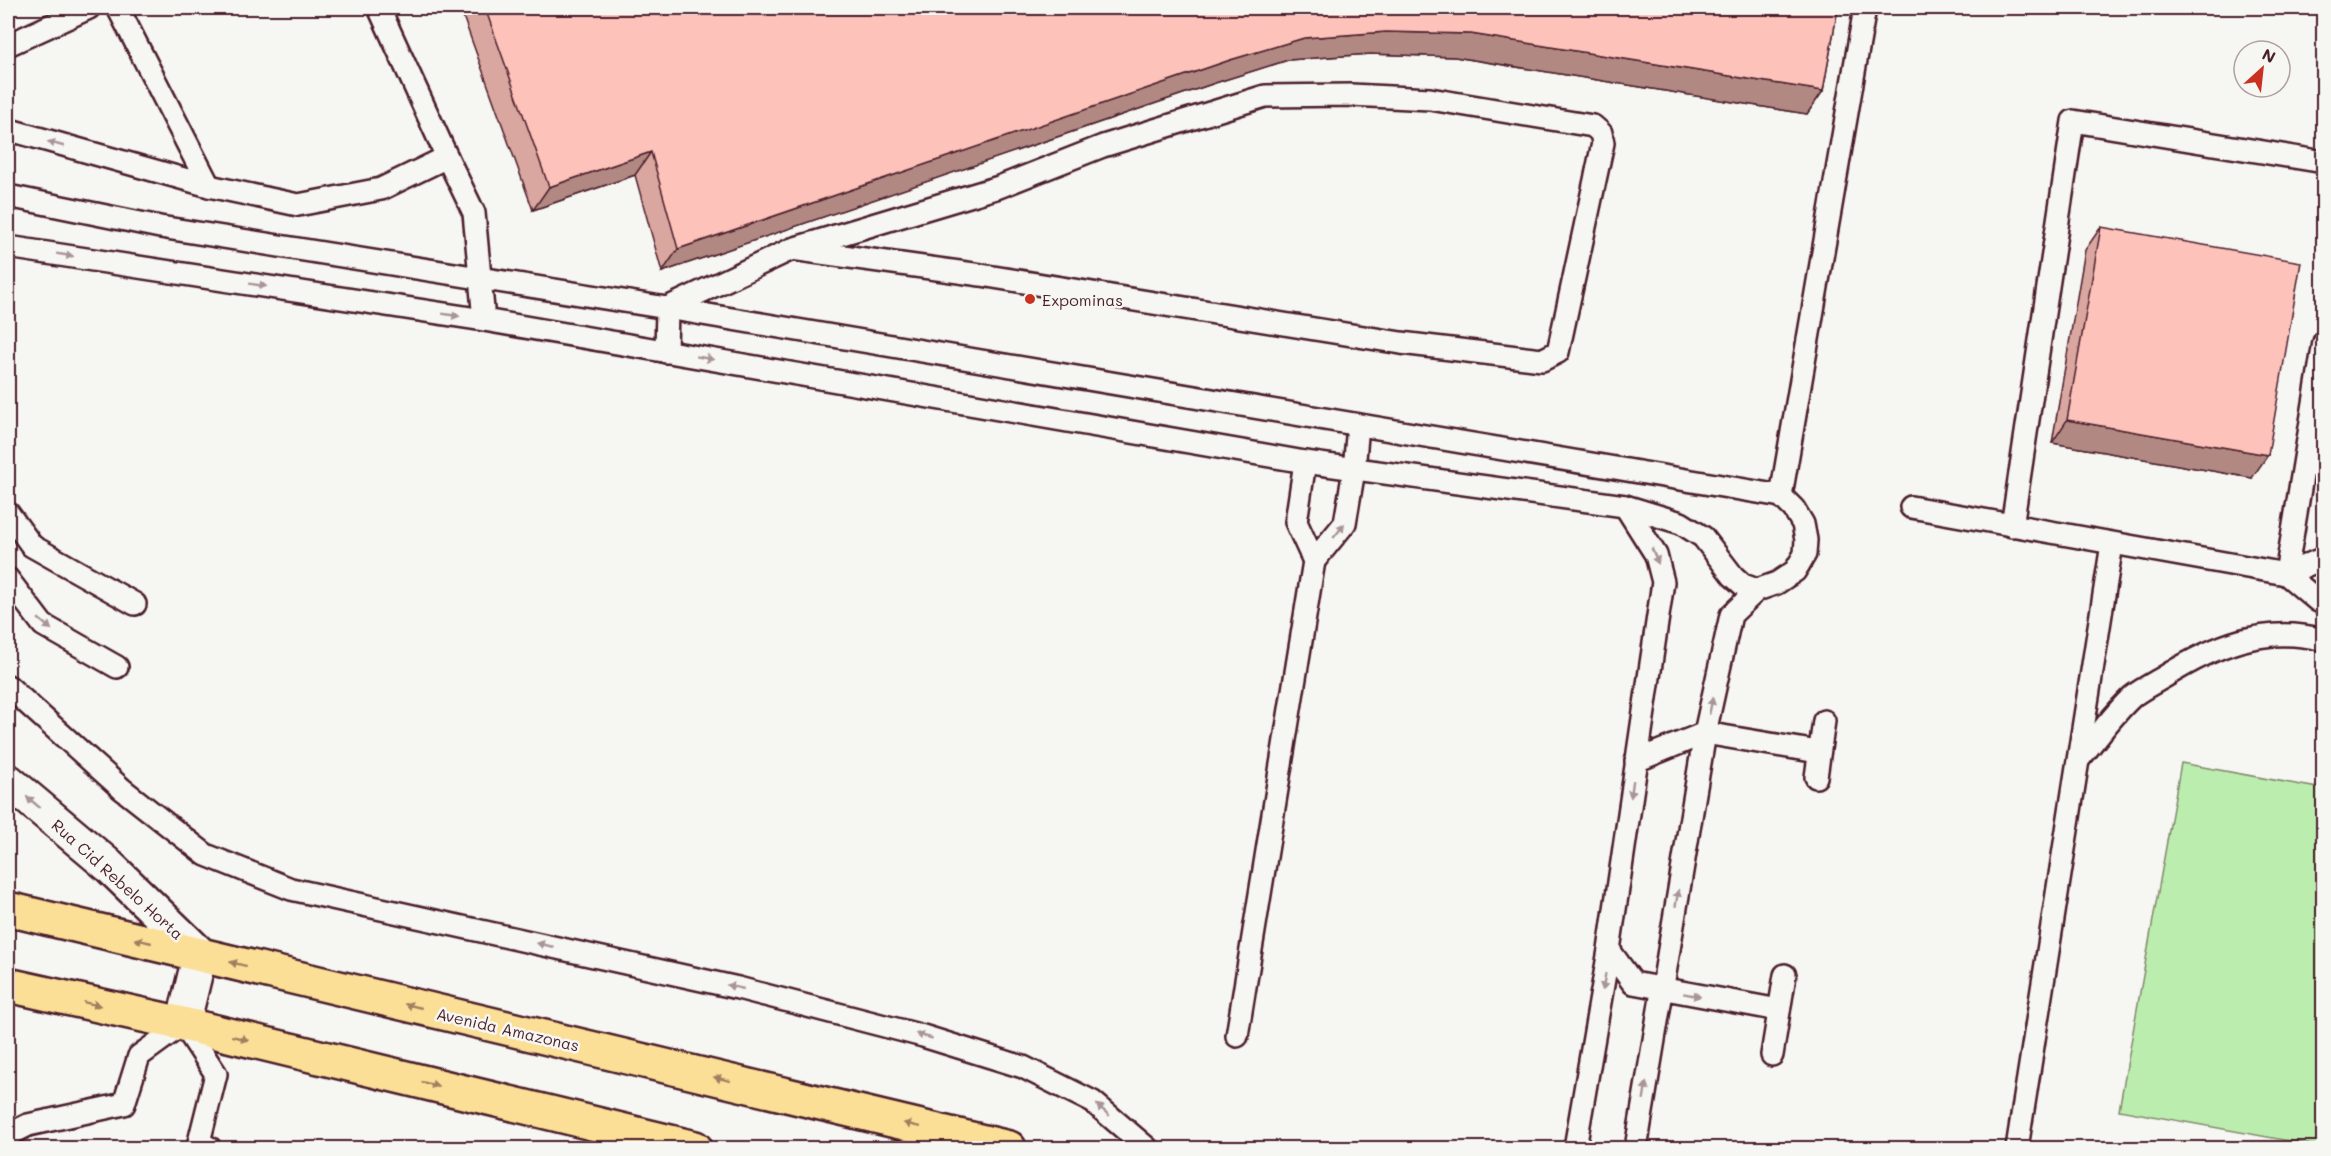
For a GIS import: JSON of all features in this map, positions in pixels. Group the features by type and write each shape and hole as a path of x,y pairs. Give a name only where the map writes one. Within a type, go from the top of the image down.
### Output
{"main road":[{"name":"Avenida Amazonas","path":"8,909 1009,1149"},
{"path":"8,986 183,1024 696,1149"}],"street":[{"name":"Rua Cid Rebelo Horta","path":"8,781 108,865 200,954"},
{"path":"183,1024 200,954"}],"lane":[{"path":"8,45 45,16 89,8"},
{"path":"118,8 209,186"},
{"path":"379,8 474,213 484,320"},
{"path":"1781,496 1864,8"},
{"path":"667,308 792,249 999,187 1103,146 1265,96 1351,95 1430,99 1593,126 1601,133 1603,143 1558,352 1542,360 1401,343 992,277 792,249"},
{"path":"2012,526 2073,121 2324,162"},
{"path":"8,127 10,130 209,186 298,205 381,189 447,157"},
{"path":"8,196 160,227 667,308 1781,496 1794,509 1803,524 1806,554 1794,571 1777,583 1757,590 1731,615 1705,733 1636,1149"},
{"path":"8,246 484,320 1354,470 1625,506 1681,523 1703,537 1732,576 1743,585 1757,590"},
{"path":"666,352 667,308"},
{"path":"2286,574 2324,342"},
{"path":"1237,1036 1314,561 1345,523 1354,470 1358,425"},
{"path":"1305,462 1296,522 1314,561"},
{"path":"1575,1149 1609,950 1663,582 1656,555 1625,506"},
{"path":"1911,507 2286,574 2318,601 2324,602"},
{"path":"8,513 32,546 135,604"},
{"path":"2018,1147 2112,544"},
{"path":"2286,574 2324,558"},
{"path":"8,579 44,625 117,667"},
{"path":"2079,759 2134,696 2202,657 2250,638 2279,633 2324,639"},
{"path":"8,686 122,789 206,855 291,889 738,988 924,1036 1012,1063 1092,1102 1147,1149"},
{"path":"1816,777 1824,722"},
{"path":"1636,761 1705,733 1818,752"},
{"path":"1609,950 1633,983 1779,1010"},
{"path":"1772,1055 1785,975"},
{"path":"8,1136 28,1125 124,1104 139,1056 183,1024 216,1074 199,1142 210,1149"}],"green space":[{"path":"2181,763 2323,789 2323,1147 2119,1110"}],"building":[{"path":"485,8 1838,8 1823,91 1471,34 1386,32 1304,38 1230,60 678,249 651,152 549,187"},
{"path":"2101,227 2301,262 2268,455 2067,420"}],"place":[{"name":"Expominas","path":"1030,299"}]}
